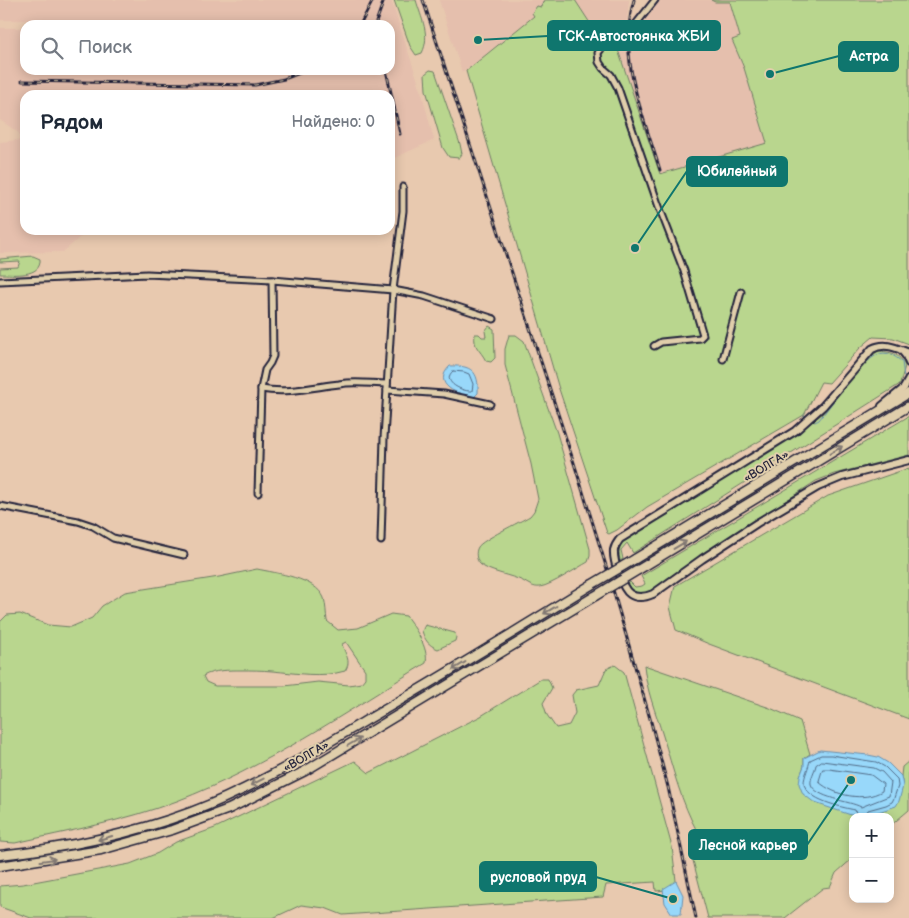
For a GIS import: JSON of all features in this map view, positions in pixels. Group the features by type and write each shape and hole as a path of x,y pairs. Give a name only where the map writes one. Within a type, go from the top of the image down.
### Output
{"highway":[{"name":"«ВОЛГА»","path":"0,855 61,848 97,840 192,812 242,790 313,752 909,393"},
{"name":"«ВОЛГА»","path":"0,866 101,850 172,830 229,809 304,771 909,406"}],"main road":[{"path":"909,353 884,345 872,349 823,406 795,431 620,539 615,545 614,552 623,585 628,593 635,596 644,597 653,594 702,559 818,487 842,477 909,460"},
{"path":"896,348 906,356 909,363"},
{"path":"863,420 899,393 909,379"},
{"path":"889,418 909,410"}],"street":[{"path":"654,346 661,342 700,338 703,334 684,271 658,204 618,88 611,75 599,62 598,53 604,45 632,29 655,0"},
{"path":"381,541 393,290 403,211 403,187"},
{"path":"0,281 146,274 272,280 393,290 432,298 494,319"},
{"path":"258,493 260,389 265,370 272,356 272,280"},
{"path":"723,359 741,292"},
{"path":"260,389 287,391 339,384 387,387 444,394 490,404"},
{"path":"0,506 78,521 93,526 113,538 184,555"}],"shaded area":[{"path":"0,0 391,0 421,90 434,140 395,158 395,90 20,90 20,235 82,235 63,252 0,253 0,142 19,140 19,133 0,120 0,28 20,28 20,75 395,75 395,20 0,20"},
{"path":"439,0 544,0 541,8 532,13 534,16 462,72"},
{"path":"575,0 629,0 627,21 600,39"},
{"path":"661,0 730,1 730,7 740,37 732,40 744,68 767,144 660,174 615,41 640,28"}],"green space":[{"path":"394,0 416,0 426,40 422,53 416,55 410,46"},
{"path":"544,0 575,0 601,40 615,41 660,174 767,143 744,68 732,40 740,37 730,2 715,2 711,0 909,0 909,344 893,338 873,337 860,348 829,383 821,382 804,415 647,507 609,534 607,533 559,389 466,71 534,16 532,13 537,6 541,7"},
{"path":"430,70 435,71 460,144 462,154 459,158 449,157 443,148 426,90 425,74"},
{"path":"33,256 40,259 39,265 31,272 25,274 0,274 0,268 18,267 20,261 0,262 0,259"},
{"path":"489,326 494,329 495,358 491,362 486,361 476,346 475,339 475,334 486,337 485,331"},
{"path":"509,335 516,335 524,341 557,433 590,549 588,562 558,580 540,587 488,569 480,564 476,556 477,549 481,544 530,516 538,499 531,464 505,365 505,349"},
{"path":"878,351 894,354 903,362 905,366 900,384 633,553 627,543 621,550 623,559 620,561 619,552 624,540 797,433 822,414 866,361"},
{"path":"909,416 909,455 834,474 816,481 651,590 641,593 636,592 627,584 630,582 635,587 642,586 645,584 641,576"},
{"path":"909,468 909,719 676,630 670,607 675,586 828,496"},
{"path":"257,569 295,577 304,581 320,591 324,598 327,621 338,630 358,628 391,614 406,616 423,645 426,663 274,756 177,801 117,820 76,830 15,843 0,842 0,622 7,615 20,614 48,625 71,627 92,618 102,606 125,592","holes":["346,642 365,670 365,678 361,683 349,685 318,682 284,686 215,686 206,682 203,676 216,671 231,670 264,670 318,675 345,671 348,661 342,644"]},
{"path":"425,625 455,633 455,641 438,649 432,646 427,642 422,631"},
{"path":"615,665 624,672 672,847 677,889 656,891 655,882 606,885 603,897 343,915 325,908 301,905 273,918 31,918 0,907 0,886 23,884 130,864 158,853 176,842 215,828 355,761 369,773 481,716 541,679 548,679 552,688 543,703 547,715 556,728 569,725 575,713 572,695 576,690 599,685 606,669"},
{"path":"644,665 770,708 800,721 810,754 804,758 804,766 800,776 903,786 902,767 909,761 909,810 894,823 894,813 849,813 849,862 836,873 830,887 823,888 785,918 708,918 691,853 698,833 678,785"}],"water":[{"path":"450,366 468,368 472,371 478,385 478,393 474,397 454,391 445,384 443,379"},
{"path":"820,750 878,757 888,763 901,776 903,786 899,801 896,806 876,813 849,814 815,803 803,794 799,784 804,766 804,758"},
{"path":"676,881 683,895 681,914 672,914 665,903 663,889"}],"waterway":[{"path":"811,420 815,422 819,420 855,374 877,355 887,353 902,362 904,377"},
{"path":"804,415 808,418"}],"railway":[{"path":"363,20 373,0"},
{"path":"377,20 384,0"},
{"path":"423,0 607,569 668,787 696,918"},
{"path":"634,0 628,43 630,65 634,86 660,170"},
{"path":"22,81 255,85 294,75"},
{"path":"387,75 390,90"},
{"path":"395,111 400,134"}],"place":[{"name":"ГСК-Автостоянка ЖБИ","path":"478,40"},
{"name":"Астра","path":"770,74"},
{"name":"Юбилейный","path":"635,248"},
{"name":"Лесной карьер","path":"851,780"},
{"name":"русловой пруд","path":"673,899"}]}
